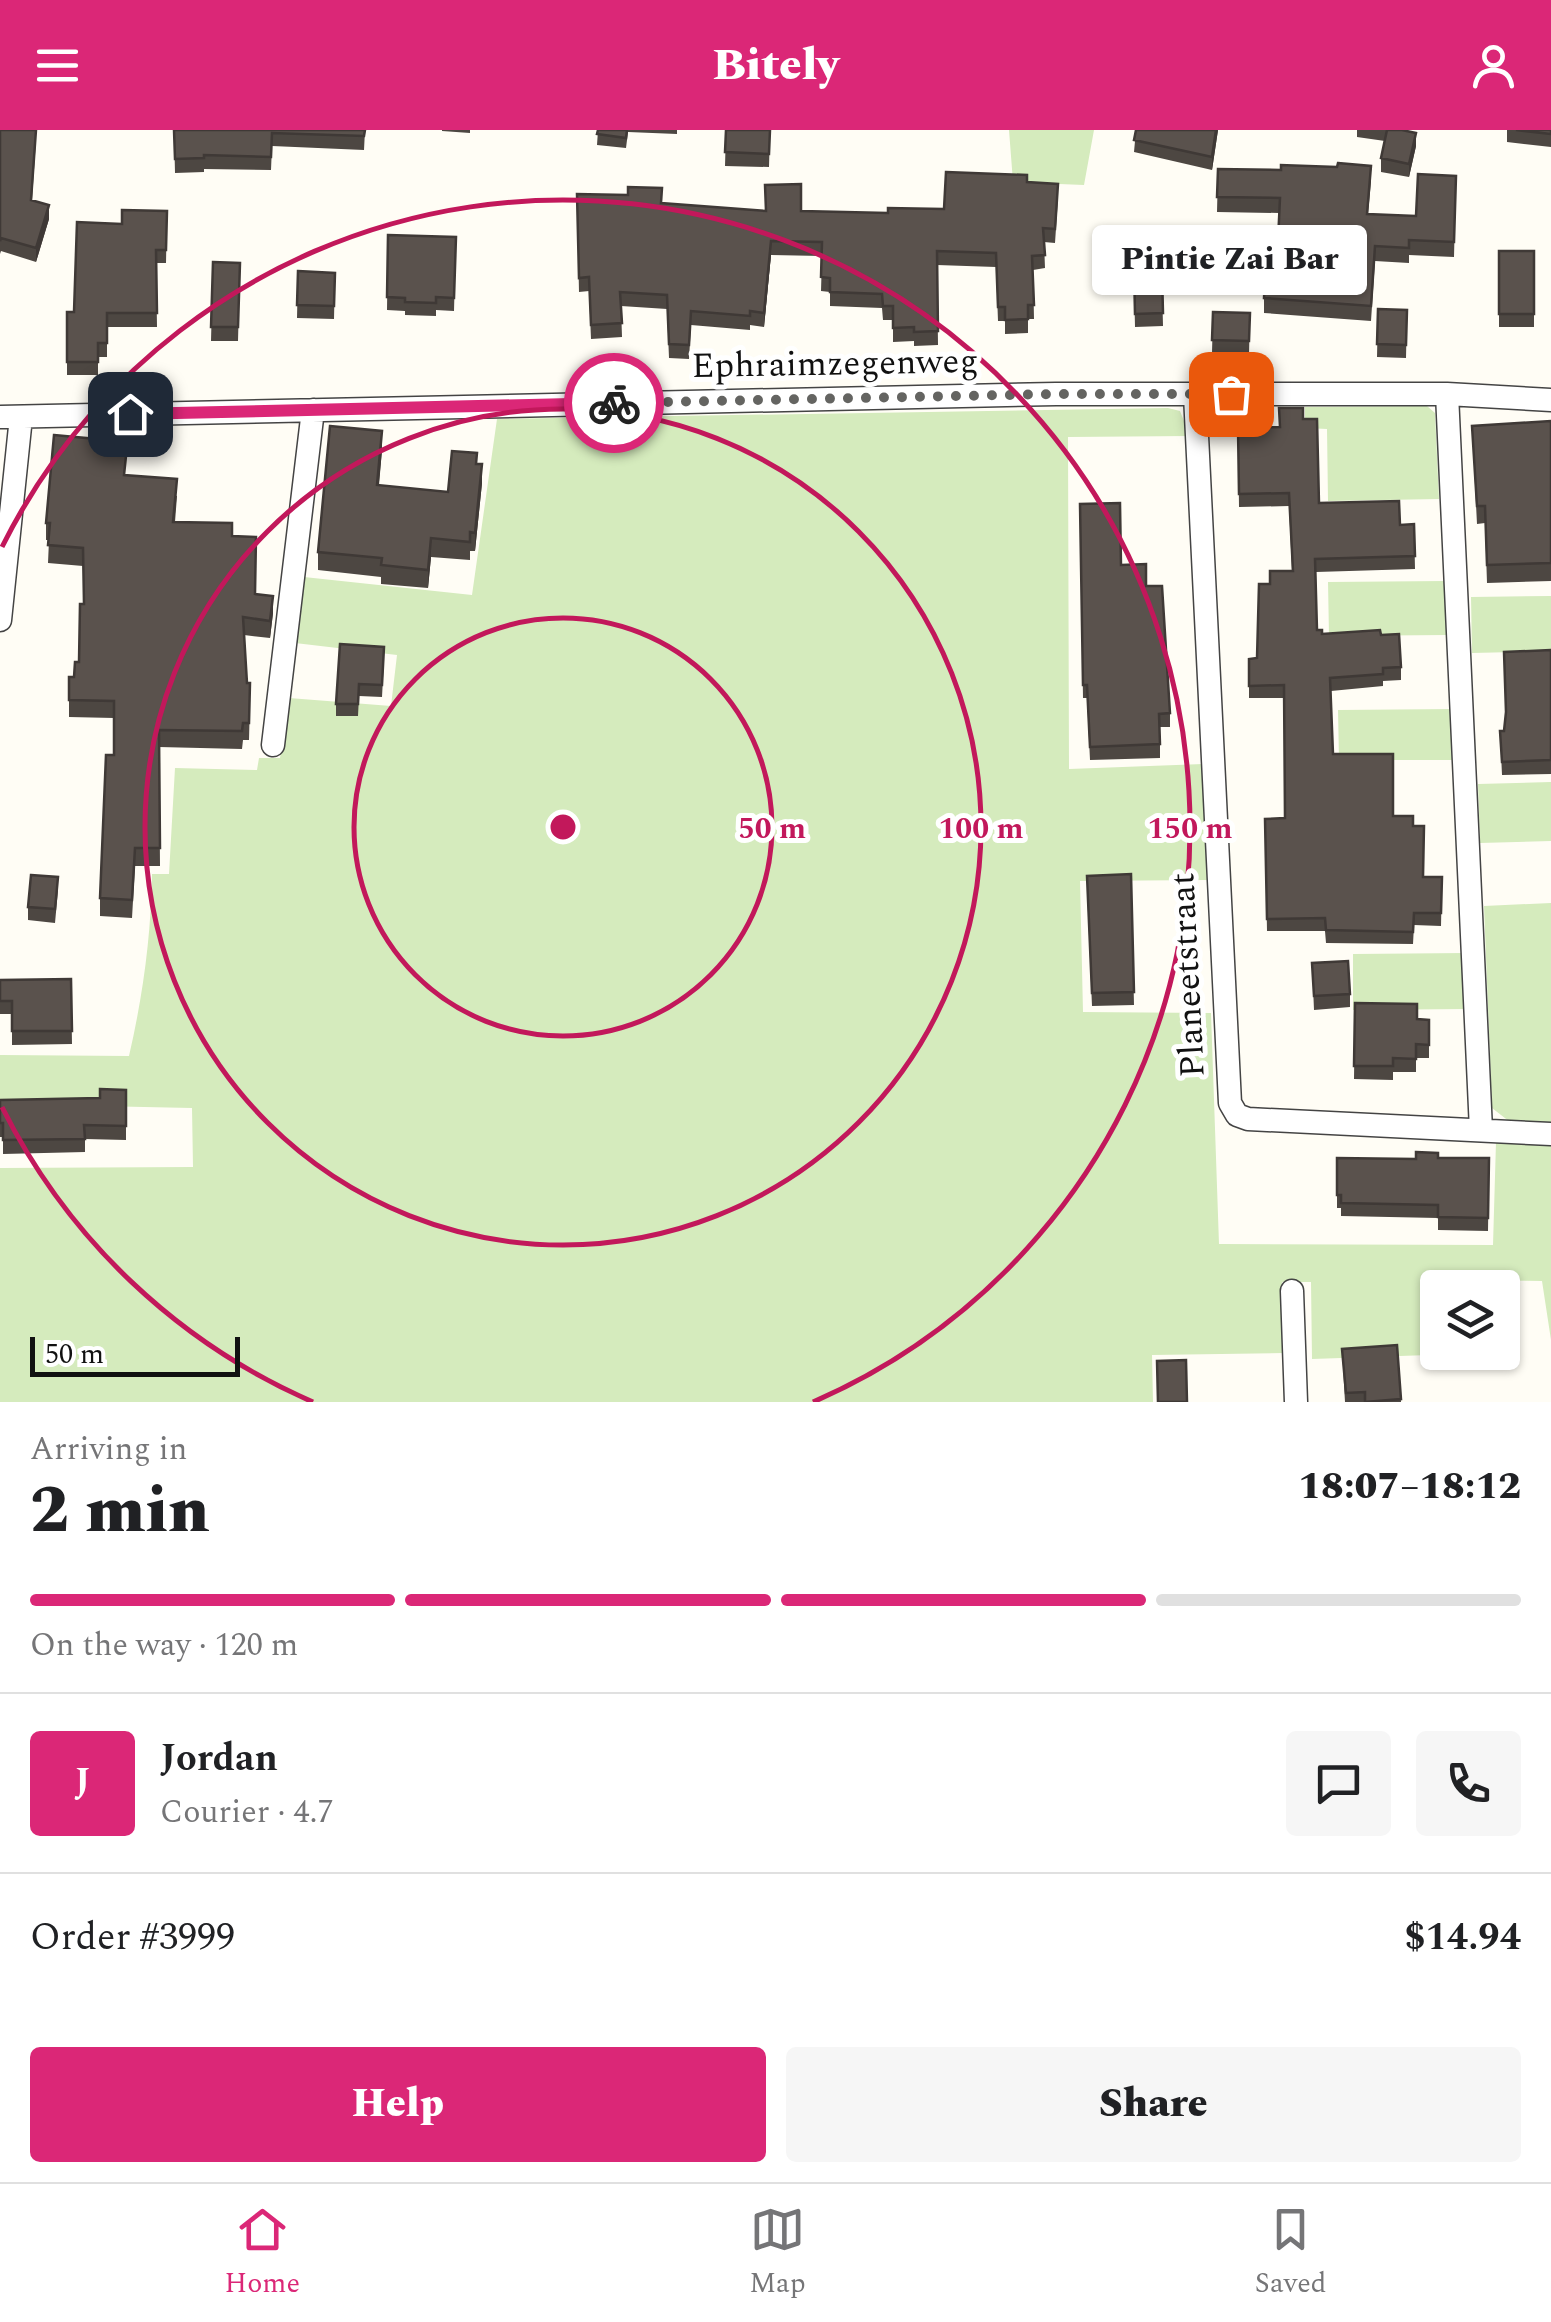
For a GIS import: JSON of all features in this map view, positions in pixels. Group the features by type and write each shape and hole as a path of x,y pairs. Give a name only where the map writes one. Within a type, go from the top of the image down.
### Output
{"street":[{"name":"Ephraimzegenweg","path":"10,417 1056,394 1447,394 1551,400"},
{"path":"1447,394 1481,1130"},
{"name":"Planeetstraat","path":"1195,395 1230,1104 1237,1115 1248,1119 1551,1134"},
{"path":"273,745 313,410"},
{"path":"0,620 10,417"},
{"path":"1292,1291 1296,1402"}],"green space":[{"path":"1009,130 1094,130 1084,185 1013,182"},
{"path":"1427,406 1435,413 1439,499 1328,501 1327,429 1305,428 1305,407"},
{"path":"1168,408 1180,411 1190,436 1068,437 1069,769 1203,764 1207,880 1080,881 1083,1012 1211,1013 1219,1244 1493,1245 1496,1142 1551,1144 1551,1340 1542,1281 1520,1281 1520,1270 1420,1270 1420,1355 1312,1359 1311,1282 1282,1282 1284,1353 1152,1355 1153,1402 0,1402 0,1168 193,1167 192,1108 0,1104 0,1055 129,1056 145,966 152,874 169,874 175,768 257,770 259,758 280,758 289,698 391,706 397,655 295,643 304,577 472,595 497,419"},
{"path":"1445,581 1447,635 1329,636 1328,582"},
{"path":"1551,596 1551,651 1472,653 1471,597"},
{"path":"1453,709 1453,760 1339,760 1338,710"},
{"path":"1551,782 1551,841 1480,843 1478,784"},
{"path":"1551,903 1551,1124 1510,1122 1492,1108 1484,906"},
{"path":"1466,953 1466,1009 1353,1010 1353,954"}],"building":[{"path":"0,130 36,130 31,200 49,205 36,248 1,238 0,241"},
{"path":"174,130 365,130 364,136 272,133 271,157 204,155 175,159"},
{"path":"598,130 627,130 626,138 597,134"},
{"path":"726,130 770,130 769,154 725,152"},
{"path":"1136,130 1216,130 1212,157 1134,140"},
{"path":"1387,130 1416,133 1409,164 1381,158"},
{"path":"1516,130 1551,130 1551,134"},
{"path":"1338,163 1371,166 1367,214 1416,216 1418,174 1456,176 1454,242 1409,240 1409,248 1375,246 1371,306 1264,298 1266,253 1270,253 1271,240 1278,241 1280,198 1217,197 1218,169 1281,170 1281,165 1337,167"},
{"path":"946,172 1027,175 1027,182 1058,184 1055,229 1043,228 1045,255 1032,256 1034,305 1028,305 1028,319 1005,320 1005,307 998,307 996,253 937,251 938,331 914,332 914,327 893,328 893,306 883,306 882,294 830,292 830,278 821,277 822,242 771,241 764,313 750,311 750,316 691,311 689,345 669,344 667,295 620,292 622,323 591,325 589,277 579,278 577,194 628,195 628,187 662,188 661,203 766,211 765,185 801,184 801,211 888,213 888,208 944,209"},
{"path":"122,210 167,211 166,250 156,250 157,313 107,313 107,343 98,343 98,362 67,362 67,312 74,312 77,222 122,224"},
{"path":"388,235 456,237 454,298 436,297 436,303 387,297"},
{"path":"1167,236 1168,244 1207,248 1203,276 1162,272 1163,313 1135,314 1134,269 1127,270 1124,239"},
{"path":"1499,251 1534,251 1534,314 1499,314"},
{"path":"213,262 240,263 238,327 211,327"},
{"path":"298,271 335,273 334,306 297,305"},
{"path":"1378,309 1407,310 1406,345 1377,344"},
{"path":"1213,312 1250,313 1249,341 1212,340"},
{"path":"1279,408 1303,408 1303,419 1317,419 1319,503 1399,501 1400,525 1414,524 1415,556 1315,559 1317,630 1322,630 1322,634 1380,630 1381,635 1399,634 1401,667 1383,668 1383,674 1330,678 1333,754 1393,754 1393,816 1413,816 1413,826 1424,826 1423,877 1442,877 1441,913 1414,913 1413,932 1326,930 1325,918 1267,919 1265,819 1285,818 1284,685 1249,686 1249,659 1257,658 1259,584 1270,584 1270,571 1293,571 1289,493 1239,494 1238,428 1280,427"},
{"path":"1551,421 1551,563 1487,565 1485,506 1477,506 1472,426"},
{"path":"330,426 382,431 377,485 448,492 452,451 477,453 476,464 482,464 475,533 470,532 470,542 431,538 428,570 381,565 382,558 318,552"},
{"path":"54,435 107,440 106,454 126,456 124,475 177,479 173,522 232,523 232,536 256,537 255,594 273,596 270,621 243,617 250,683 249,723 243,723 242,731 159,730 160,848 135,848 132,900 100,898 106,755 114,755 114,701 69,700 69,677 74,677 75,662 79,662 83,548 48,545 50,523 46,523"},
{"path":"1120,503 1121,565 1146,564 1146,586 1162,586 1170,713 1159,714 1160,744 1090,747 1087,685 1083,685 1080,504"},
{"path":"340,644 384,647 382,685 359,684 358,704 336,704"},
{"path":"1551,650 1551,760 1502,762 1500,731 1504,731 1506,712 1504,652"},
{"path":"1131,874 1134,992 1092,993 1087,876"},
{"path":"31,875 58,877 55,909 28,907"},
{"path":"1348,961 1350,994 1314,996 1312,963"},
{"path":"71,979 72,1031 12,1031 12,1001 0,1001 0,980"},
{"path":"1355,1003 1417,1004 1417,1019 1429,1020 1429,1045 1416,1044 1416,1059 1393,1058 1393,1066 1354,1066"},
{"path":"100,1089 126,1090 126,1126 84,1125 85,1139 3,1140 0,1100 100,1098"},
{"path":"1416,1152 1438,1153 1438,1158 1489,1158 1488,1218 1438,1217 1438,1205 1341,1203 1341,1195 1337,1195 1337,1158 1416,1159"},
{"path":"1397,1345 1401,1399 1365,1402 1365,1392 1346,1393 1342,1349"},
{"path":"1186,1360 1187,1402 1158,1402 1157,1361"}],"way so far":[{"path":"614,403 1231,394"}],"place":[{"name":"Pintie Zai Bar","path":"1231,394"}],"route":[{"path":"130,414 614,403"}]}
